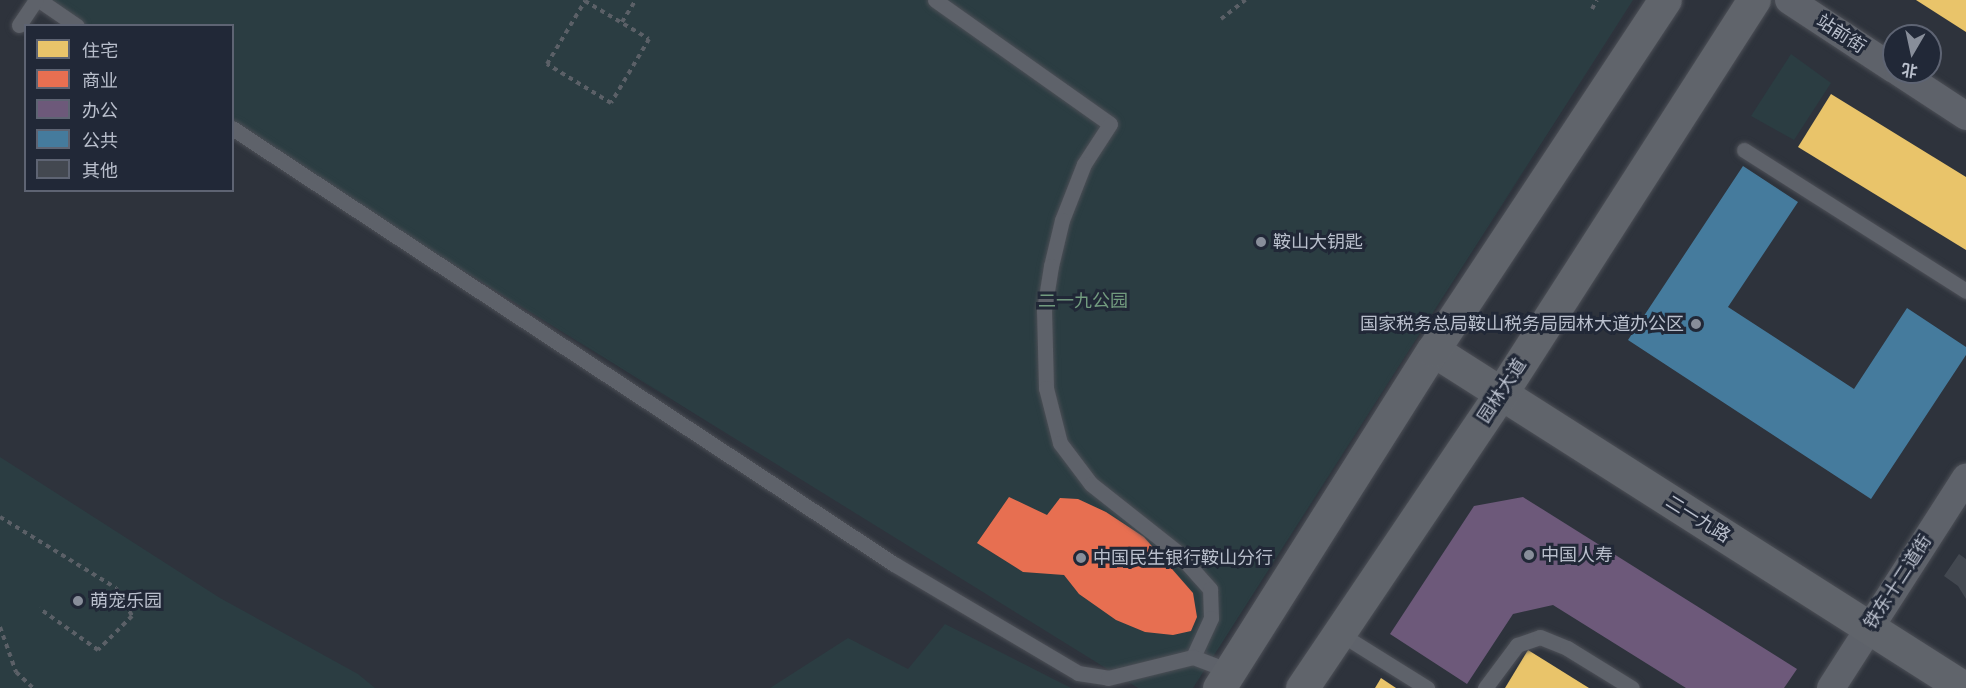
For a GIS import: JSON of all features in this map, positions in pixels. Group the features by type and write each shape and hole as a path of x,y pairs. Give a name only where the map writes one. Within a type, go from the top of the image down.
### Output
{"main road":[{"path":"1224,680 1433,350 1665,0"},
{"name":"园林大道","path":"1302,688 1500,395 1754,0"},
{"name":"二一九路","path":"1433,350 1500,395 1964,688"}],"street":[{"name":"站前街","path":"1789,0 1882,61"},
{"path":"1917,84 1966,116"},
{"name":"铁东十二道街","path":"1831,688 1966,478"}],"lane":[{"path":"19,25 37,0 74,24"},
{"path":"935,0 1110,124 1084,164 1062,220 1044,310 1046,388 1060,443 1091,484 1177,552 1210,590 1211,618 1193,657"},
{"path":"234,129 894,564 1078,673 1108,678 1193,657"},
{"path":"1744,150 1966,291"},
{"path":"1339,633 1427,688"},
{"path":"1485,688 1517,645 1540,637 1567,648 1632,688"},
{"path":"1193,657 1224,680"}],"path":[{"path":"622,22 636,0"},
{"path":"1221,19 1245,0"},
{"path":"1592,9 1597,0"},
{"path":"585,1 622,22 649,39 611,103 547,64 585,1"},
{"path":"0,517 116,588 132,616 98,650 39,608"},
{"path":"0,627 16,672 33,688"}],"green space":[{"name":"二一九公园","path":"25,0 1633,0 1193,688 1138,688 234,129 234,24 64,24"},
{"path":"1791,54 1831,83 1794,140 1751,116"},
{"path":"0,457 220,598 358,674 375,688 0,688"},
{"path":"945,624 1071,688 770,688 848,638 908,669"}],"building: 住宅":[{"path":"1916,0 1966,0 1966,32"},
{"path":"1831,94 1966,177 1966,250 1798,147"},
{"path":"1528,650 1589,688 1505,688"},
{"path":"1381,678 1396,688 1375,688"}],"building: 商业":[{"name":"中国民生银行鞍山分行","path":"1009,497 1047,515 1060,498 1078,499 1106,512 1144,537 1193,593 1197,617 1191,631 1173,635 1145,632 1116,620 1079,594 1064,575 1023,572 977,543"}],"building: 办公":[{"name":"中国人寿","path":"1523,497 1797,669 1784,688 1686,688 1553,605 1513,614 1467,684 1390,634 1474,506"}],"building: 公共":[{"name":"国家税务总局鞍山税务局园林大道办公区","path":"1743,166 1798,202 1728,307 1854,389 1907,308 1966,347 1966,355 1871,499 1628,340"}],"building: 其他":[{"path":"1959,554 1966,559 1966,599 1958,586 1944,576"}],"place":[{"name":"鞍山大钥匙","path":"1261,242"},
{"name":"国家税务总局鞍山税务局园林大道办公区","path":"1696,324"},
{"name":"中国人寿","path":"1529,555"},
{"name":"中国民生银行鞍山分行","path":"1081,558"},
{"name":"萌宠乐园","path":"78,601"}]}
